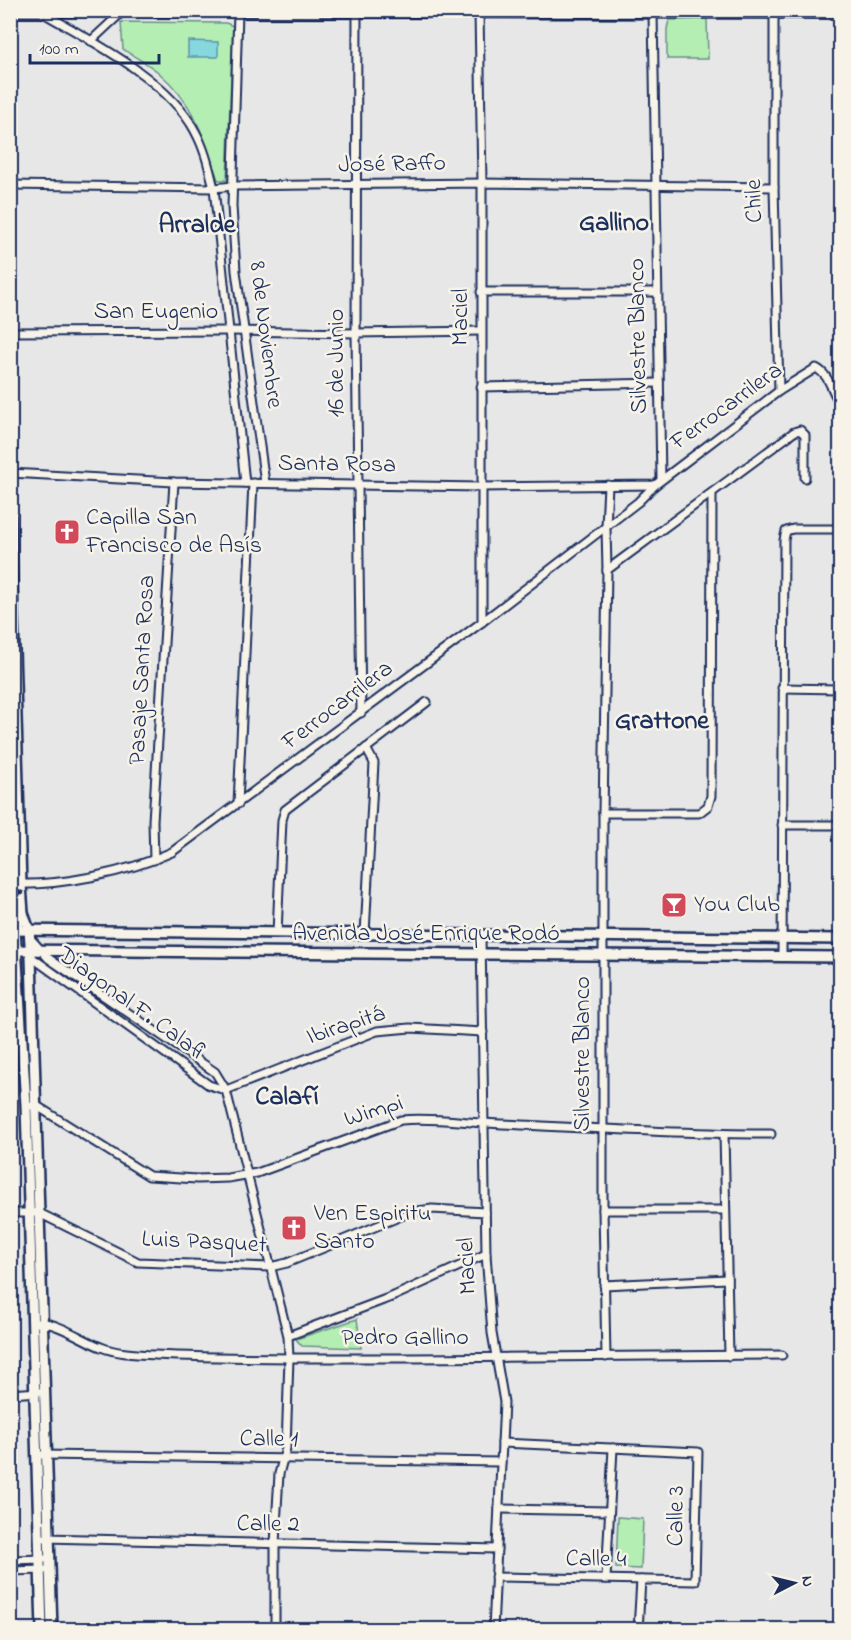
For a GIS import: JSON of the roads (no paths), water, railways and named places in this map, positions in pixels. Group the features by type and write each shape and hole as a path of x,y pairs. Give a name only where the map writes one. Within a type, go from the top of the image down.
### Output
{"street":[{"path":"10,11 840,14"},
{"name":"8 de Noviembre","path":"40,11 148,78 177,106 194,129 206,155 214,188 249,483 238,804"},
{"path":"91,41 122,12"},
{"name":"8 de Noviembre","path":"238,12 232,206 243,332 265,483"},
{"name":"16 de Junio","path":"357,12 356,333 361,713"},
{"name":"Maciel","path":"479,12 482,183 482,622"},
{"name":"Chile","path":"774,12 774,187 779,391"},
{"name":"Silvestre Blanco","path":"653,13 661,479"},
{"name":"José Raffo","path":"10,185 214,188 482,183 774,187"},
{"path":"481,292 657,292"},
{"name":"San Eugenio","path":"10,332 481,331"},
{"name":"Ferrocarrilera","path":"661,479 779,391 816,368 821,370 829,380 840,403"},
{"path":"481,387 659,383"},
{"path":"607,570 794,432 800,430 805,435 806,478"},
{"name":"Santa Rosa","path":"10,473 174,482 481,487 655,485"},
{"path":"655,485 661,479"},
{"name":"Pasaje Santa Rosa","path":"154,860 153,821 174,482"},
{"name":"Silvestre Blanco","path":"606,1357 603,1210 603,813 608,484"},
{"name":"Ferrocarrilera","path":"10,884 47,883 108,873 135,867 172,852 482,622 638,502 655,485"},
{"path":"603,813 699,813 708,806 711,796 712,493"},
{"path":"10,515 15,794 23,913 34,952 37,1106 33,1323 40,1392"},
{"path":"782,956 784,540 786,531 792,529 840,529"},
{"path":"782,688 840,688"},
{"path":"278,933 282,820 285,810 427,702"},
{"path":"364,934 374,763 366,748"},
{"path":"782,825 840,825"},
{"path":"23,913 13,930 44,1322 40,1392 39,1538 45,1559"},
{"name":"Avenida José Enrique Rodó","path":"13,930 30,934 278,933 840,939"},
{"name":"Maciel","path":"481,936 486,1254 492,1333 504,1402 493,1629"},
{"name":"Avenida José Enrique Rodó","path":"14,950 34,952 840,957"},
{"name":"Diagonal F. Calafi","path":"34,952 209,1085 226,1090"},
{"name":"Diagonal F. Calafi","path":"34,952 48,958 215,1072 226,1090 288,1336 286,1448 279,1474 275,1544 275,1629"},
{"name":"Ibirapitá","path":"226,1090 377,1030 410,1028 483,1032"},
{"name":"Wimpi","path":"26,1105 37,1106 148,1176 197,1179 247,1175 274,1168 401,1120 416,1118 484,1124 771,1134"},
{"path":"724,1134 729,1356"},
{"name":"Luis Pasquet","path":"34,1213 138,1262 270,1267 287,1263 420,1210 485,1212"},
{"path":"603,1210 724,1210"},
{"path":"10,1213 34,1213"},
{"path":"288,1336 394,1296 486,1254"},
{"path":"604,1286 726,1279"},
{"name":"Pedro Gallino","path":"33,1323 44,1322 103,1348 155,1355 289,1358 782,1355"},
{"path":"10,1394 40,1392"},
{"path":"502,1443 613,1448 606,1580"},
{"name":"Calle 3","path":"613,1448 698,1452 695,1581"},
{"path":"41,1455 50,1539 45,1559 42,1629 54,1629 45,1570"},
{"name":"Calle 1","path":"41,1455 501,1462"},
{"path":"499,1509 609,1511"},
{"name":"Calle 2","path":"39,1538 497,1549"},
{"path":"10,1560 45,1559"},
{"path":"10,1571 45,1570"},
{"name":"Calle 4","path":"495,1577 695,1581"},
{"path":"638,1629 641,1580"}],"water":[{"path":"188,41 218,42 218,57 188,57"}],"railway":[{"path":"10,891 22,893"}],"place":[{"name":"Capilla San Francisco de Asís","path":"67,532"},
{"name":"You Club","path":"674,905"},
{"name":"Ven Espiritu Santo","path":"294,1228"}],"district":[{"name":"Gallino","path":"614,224"},
{"name":"Arralde","path":"197,226"},
{"name":"Grattone","path":"662,722"},
{"name":"Calafí","path":"287,1098"}]}
